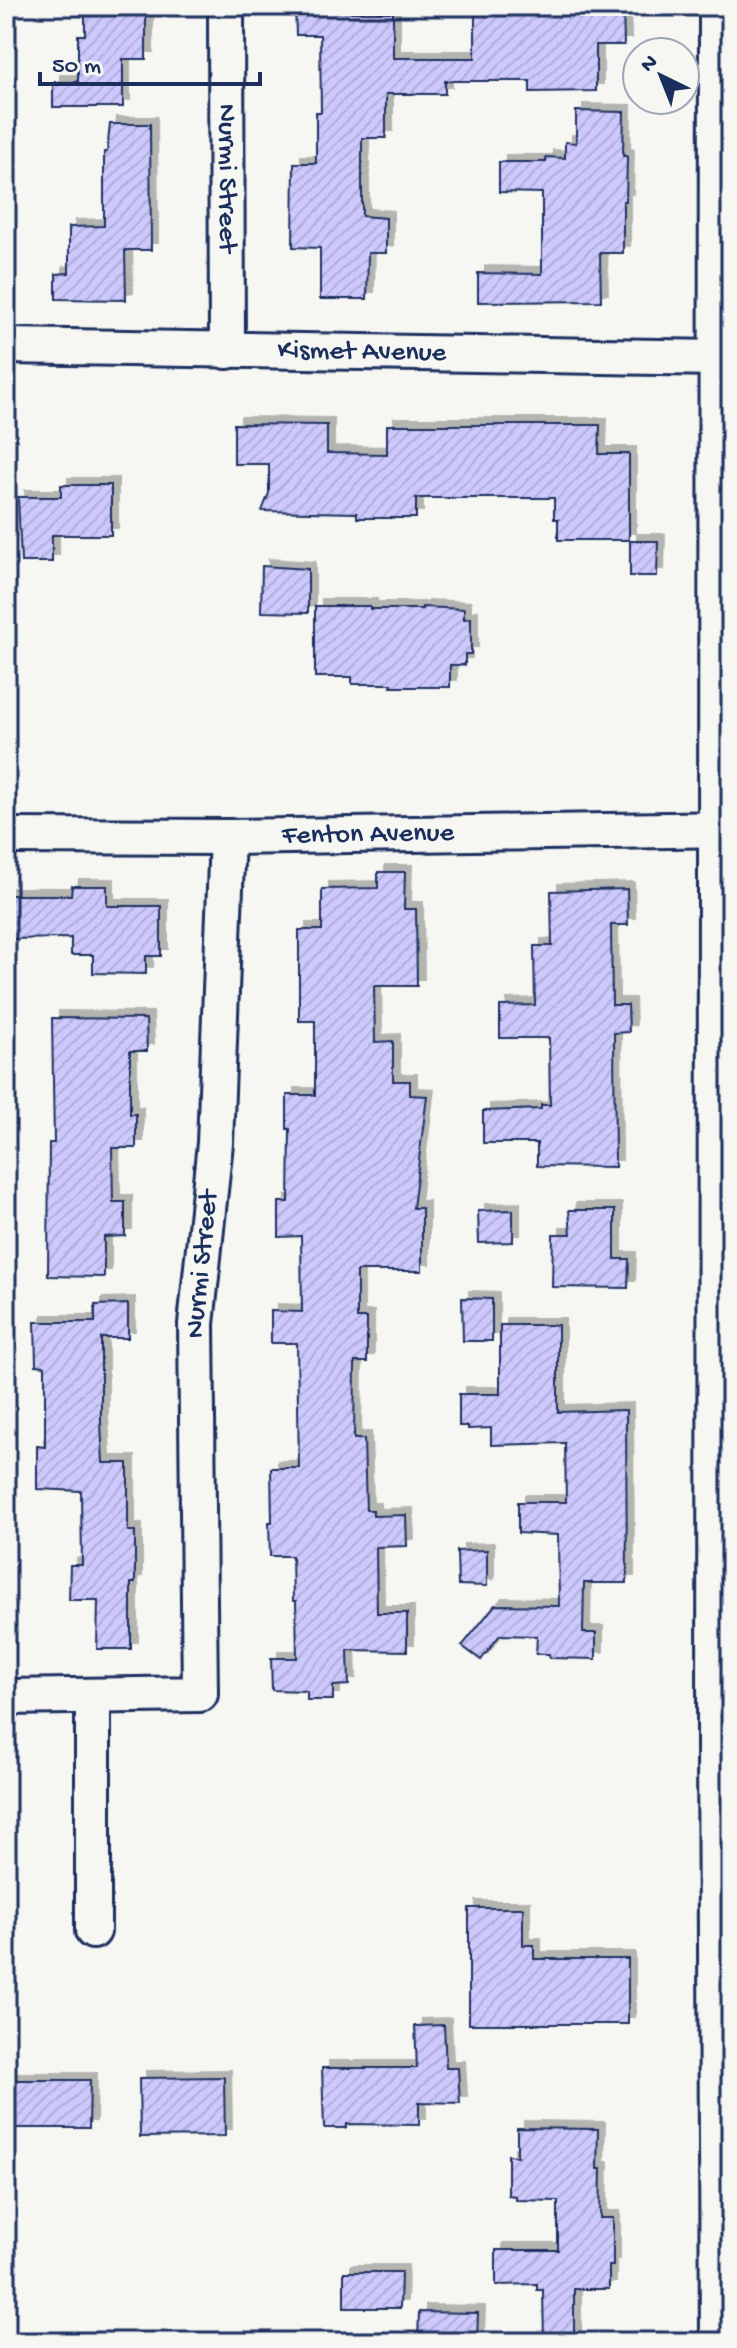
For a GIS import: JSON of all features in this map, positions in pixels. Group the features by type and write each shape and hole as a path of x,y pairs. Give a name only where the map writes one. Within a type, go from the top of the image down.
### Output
{"street":[{"name":"Nurmi Street","path":"226,6 227,351"},
{"path":"717,6 724,153 718,358 723,829 718,2342"},
{"name":"Kismet Avenue","path":"6,346 718,358"},
{"name":"Fenton Avenue","path":"6,836 227,837 723,829"},
{"name":"Nurmi Street","path":"93,1696 200,1694 196,1324 215,1143 227,837"},
{"path":"6,1697 93,1696 93,1931"}],"building":[{"path":"85,6 146,6 146,59 123,59 123,107 53,107 53,82 78,82 78,35 85,35"},
{"path":"295,6 334,6 334,12 393,12 393,58 475,58 475,6 623,6 621,45 596,45 596,91 530,92 530,81 445,81 445,94 386,94 386,138 362,138 362,216 386,218 386,253 368,253 367,299 320,299 320,248 293,247 294,163 316,163 316,112 321,112 320,35 296,35"},
{"path":"576,111 621,112 624,116 623,156 627,156 623,253 600,253 601,301 478,302 478,273 542,274 542,193 499,192 499,162 546,162 546,157 565,158 565,142 576,143"},
{"path":"110,124 150,124 151,250 125,250 126,300 56,299 56,274 69,273 69,227 104,226 104,152 107,152"},
{"path":"234,424 327,425 327,453 387,454 387,425 600,425 599,454 629,454 629,540 558,540 554,498 416,498 416,518 357,518 357,513 262,511 269,493 269,464 234,464"},
{"path":"61,485 111,485 111,535 52,535 52,562 21,562 18,497 61,497"},
{"path":"630,541 658,541 657,576 630,576"},
{"path":"262,566 308,569 308,613 261,612"},
{"path":"315,606 464,609 464,619 471,618 471,654 465,654 465,665 450,665 450,687 391,687 392,684 352,684 352,677 315,677"},
{"path":"378,872 405,872 404,909 416,909 417,986 374,986 375,1042 393,1041 393,1081 410,1081 410,1095 427,1096 413,1208 422,1208 422,1271 357,1271 357,1318 367,1318 367,1362 355,1362 354,1439 364,1439 366,1510 373,1510 373,1516 406,1515 407,1546 376,1547 377,1613 407,1613 407,1651 348,1650 349,1685 333,1686 333,1700 307,1700 307,1691 272,1690 271,1658 297,1658 296,1601 293,1601 292,1556 270,1556 269,1522 272,1522 271,1468 299,1468 297,1343 271,1343 271,1311 302,1312 301,1236 279,1237 279,1202 289,1202 287,1095 315,1095 315,1021 299,1021 299,930 322,930 322,889 378,888"},
{"path":"72,886 107,886 107,906 161,906 161,956 146,956 146,974 93,973 93,955 71,955 71,938 6,939 6,895 71,895"},
{"path":"627,889 628,925 611,925 612,1005 628,1005 629,1032 614,1033 615,1167 537,1166 537,1143 483,1143 483,1111 541,1109 541,1105 550,1105 549,1038 500,1038 500,1006 535,1005 534,946 552,946 551,891"},
{"path":"52,1018 146,1019 147,1051 130,1051 130,1114 136,1114 136,1148 112,1148 113,1202 125,1202 125,1236 104,1237 104,1277 48,1276 49,1143 54,1143"},
{"path":"513,1210 513,1242 479,1243 478,1211"},
{"path":"569,1210 615,1210 615,1259 629,1259 628,1288 552,1287 553,1234 571,1234"},
{"path":"462,1298 492,1299 492,1341 463,1341"},
{"path":"128,1304 128,1338 101,1338 101,1423 103,1463 128,1463 128,1531 135,1531 131,1649 97,1649 98,1600 69,1600 70,1565 82,1565 81,1491 37,1489 37,1446 45,1447 45,1366 36,1365 35,1322 95,1322 95,1305"},
{"path":"500,1325 558,1325 558,1412 626,1410 627,1583 584,1583 583,1633 596,1633 596,1659 550,1658 549,1654 536,1654 537,1636 500,1635 481,1660 462,1646 495,1605 559,1606 558,1535 518,1533 518,1502 566,1502 565,1443 491,1445 491,1428 468,1429 468,1426 459,1426 459,1394 500,1394"},
{"path":"487,1550 487,1586 458,1585 457,1551"},
{"path":"469,1908 523,1908 523,1945 534,1945 534,1959 628,1959 628,2024 469,2024"},
{"path":"444,2025 446,2068 458,2068 460,2103 419,2102 419,2125 347,2124 347,2128 324,2128 322,2068 417,2068 415,2026"},
{"path":"224,2077 225,2136 140,2137 139,2078"},
{"path":"6,2080 90,2080 89,2128 6,2128"},
{"path":"517,2128 598,2129 600,2218 613,2218 613,2266 609,2266 609,2289 574,2289 574,2342 544,2342 543,2290 537,2290 537,2284 496,2285 496,2250 558,2250 558,2201 516,2200 516,2196 508,2195 508,2155 517,2156"},
{"path":"344,2272 401,2272 400,2308 344,2308"},
{"path":"419,2312 478,2313 477,2340 418,2342"}]}
